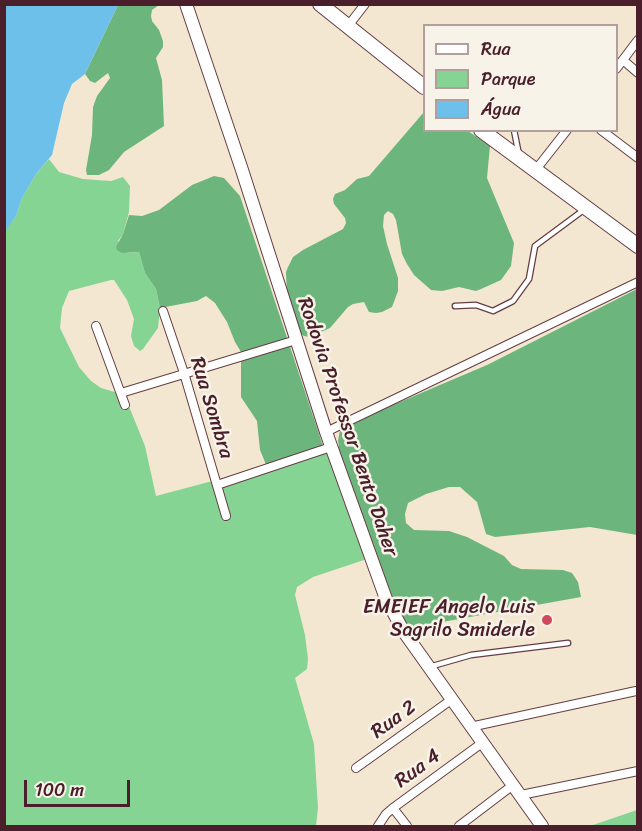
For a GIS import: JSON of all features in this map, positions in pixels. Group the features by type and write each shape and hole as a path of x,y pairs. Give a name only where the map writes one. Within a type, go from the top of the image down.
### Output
{"main road":[{"path":"320,4 423,86"},
{"path":"483,132 534,172 638,246"}],"street":[{"name":"Rodovia Professor Bento Daher","path":"186,4 331,447 386,598 404,632 428,668 542,826"},
{"path":"348,26 365,4"},
{"path":"618,66 638,40"},
{"path":"623,60 638,73"},
{"path":"534,172 565,132"},
{"path":"604,132 638,159"},
{"path":"326,432 638,282"},
{"name":"Rua Sombra","path":"163,311 184,373 226,516"},
{"path":"96,326 125,405"},
{"path":"121,393 296,340"},
{"path":"217,485 331,447"},
{"path":"470,727 636,691"},
{"name":"Rua 2","path":"356,768 450,700"},
{"name":"Rua 4","path":"378,826 393,808 482,743"},
{"path":"459,826 517,790 638,771"},
{"path":"393,808 407,826"}],"lane":[{"path":"514,132 520,160"},
{"path":"455,306 476,305 493,311 513,300 520,294 529,279 532,252 535,246 585,209"},
{"path":"428,668 471,655 568,643"}],"green space":[{"path":"118,5 159,5 152,10 151,16 163,41 163,47 156,58 162,80 164,126 124,152 109,170 99,175 87,175 93,107 97,96 110,78 108,73 95,83 90,81 85,74"},
{"path":"423,113 423,132 469,132 490,146 487,178 514,243 511,266 501,280 476,291 459,287 442,291 431,290 414,275 407,264 402,254 396,220 388,211 384,215 383,226 398,278 398,291 392,307 376,313 369,312 364,302 353,304 330,328 310,337 304,336 300,333 287,295 286,272 293,257 343,229 346,223 345,218 334,204 335,194 345,190 357,179 369,176"},
{"path":"49,159 59,172 83,179 111,181 123,177 130,186 129,212 123,234 118,241 128,253 139,252 145,273 156,289 160,308 158,328 143,349 140,351 134,346 131,336 134,319 127,300 114,280 111,280 69,291 62,308 60,328 79,367 91,381 126,399 145,446 156,496 333,449 376,556 313,577 297,587 295,595 305,635 308,659 307,669 295,678 314,744 318,808 316,826 5,826 4,231 16,216 22,198 36,174"},
{"path":"214,176 224,178 240,196 325,452 267,467 260,450 257,421 241,397 241,352 215,303 206,296 197,301 160,308 156,289 145,273 139,252 122,253 117,250 116,247 129,215 142,216 159,210 192,185"},
{"path":"637,289 637,535 590,527 495,537 486,534 477,502 460,487 449,487 426,494 408,503 405,514 406,523 414,530 449,531 467,537 504,556 512,565 521,569 563,570 572,573 578,582 581,597 409,628 404,626 333,449 339,446 340,430 487,365"},
{"path":"637,810 637,826 590,826"}],"water":[{"path":"5,4 118,5 85,74 72,84 64,103 52,155 36,174 22,198 16,216 5,231"}],"place":[{"name":"EMEIEF Angelo Luis Sagrilo Smiderle","path":"547,620"}]}
